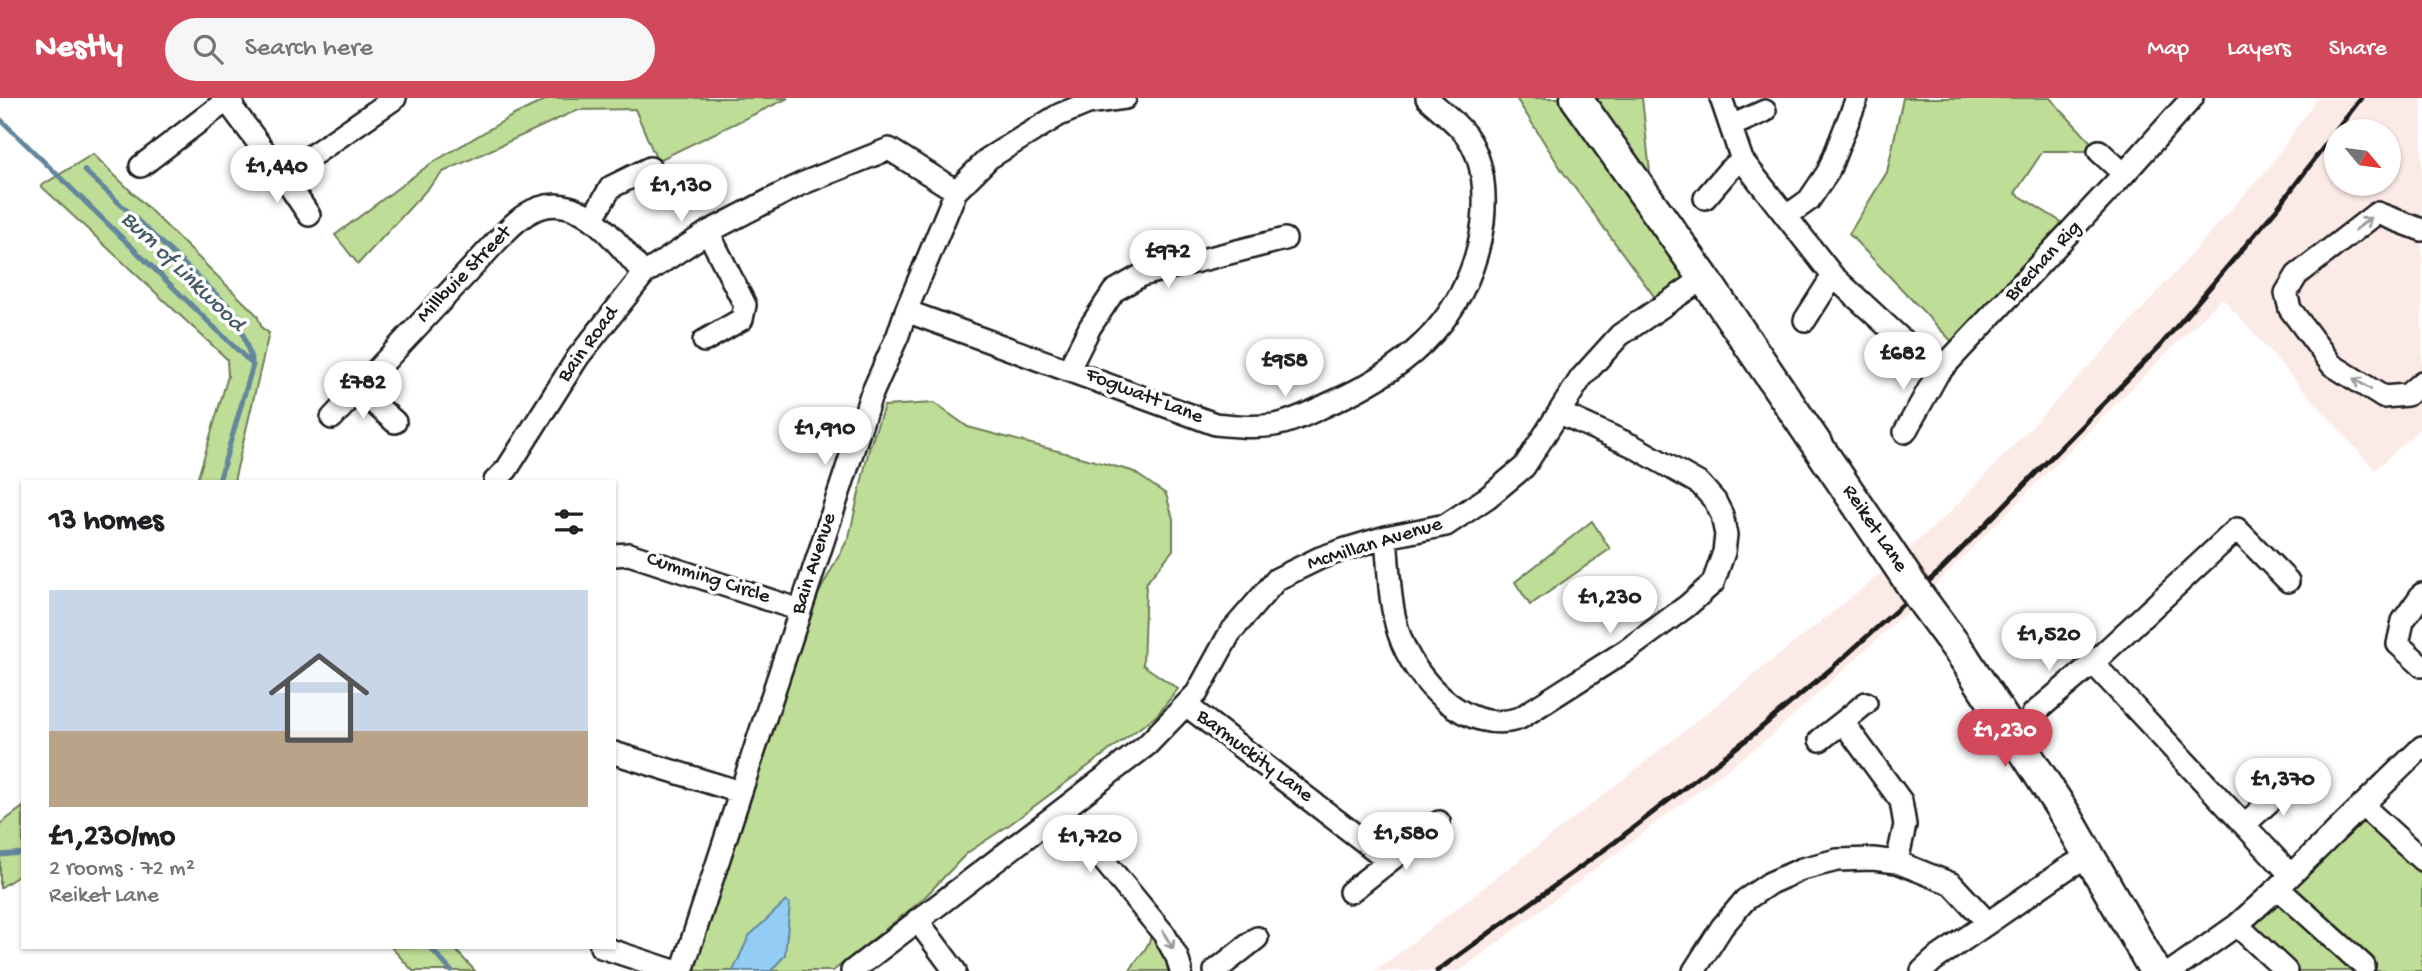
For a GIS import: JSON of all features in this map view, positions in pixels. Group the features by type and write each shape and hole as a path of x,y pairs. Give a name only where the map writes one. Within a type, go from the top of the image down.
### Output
{"street":[{"path":"141,166 231,98 233,109 309,215"},
{"path":"280,172 288,173 394,98"},
{"name":"Bain Avenue","path":"682,971 870,398 956,191 989,158 1059,115 1088,103 1125,98"},
{"name":"Fogwatt Lane","path":"906,311 1215,424 1247,427 1276,425 1366,387 1422,347 1450,314 1472,270 1481,236 1486,198 1478,160 1466,136 1427,98"},
{"name":"Reiket Lane","path":"1576,98 1704,278 1921,600 1963,656 2090,855 2155,971"},
{"path":"1721,98 1742,159 1833,276 1938,373"},
{"path":"1788,215 1809,200 1828,172 1857,98"},
{"name":"Brechan Rig","path":"1905,432 1938,373 2192,98"},
{"path":"1731,126 1765,111"},
{"name":"Bain Road","path":"496,480 507,469 578,357 644,274 708,232 801,184 888,149 956,191"},
{"path":"2099,151 2124,174"},
{"path":"1705,198 1742,159"},
{"path":"644,274 593,217 611,187 650,167"},
{"name":"Millbuie Street","path":"332,418 518,220 539,208 559,206 593,217"},
{"path":"2421,228 2377,213 2297,275 2286,293 2290,309 2332,365 2383,397 2407,395 2422,382"},
{"path":"704,341 742,319 745,305 708,232"},
{"path":"1069,369 1090,327 1114,291 1142,275 1285,239"},
{"path":"1805,320 1833,276"},
{"name":"McMillan Avenue","path":"852,971 1147,745 1197,692 1230,633 1277,579 1320,558 1386,537 1446,525 1488,498 1524,467 1581,378 1620,335 1704,278"},
{"path":"358,389 395,422"},
{"path":"1386,537 1398,633 1410,659 1437,692 1458,710 1476,719 1499,722 1520,718 1627,650 1687,606 1713,583 1724,552 1726,535 1722,515 1715,501 1700,484 1633,446 1560,413"},
{"path":"2033,714 2237,528 2288,581"},
{"name":"Cumming Circle","path":"616,555 629,554 800,610"},
{"path":"2422,594 2403,621 2399,644 2422,666"},
{"path":"2092,663 2244,825 2284,881 2364,966"},
{"path":"1820,740 1866,703"},
{"name":"Barmuckity Lane","path":"1186,705 1388,860"},
{"path":"1843,722 1901,801 1905,825 1896,862"},
{"path":"2172,971 2237,925 2422,747"},
{"path":"616,754 740,792"},
{"path":"2244,825 2293,780"},
{"path":"2361,805 2422,860"},
{"path":"1063,811 1148,912 1177,957 1181,971"},
{"path":"1350,892 1439,822"},
{"path":"1922,971 1934,960 2090,855"},
{"path":"1695,971 1722,927 1745,900 1770,883 1802,869 1837,860 1872,859 1896,862 1952,884 1988,923"},
{"path":"917,920 955,971"},
{"path":"2237,925 2286,971"},
{"path":"1215,971 1257,938"},
{"path":"607,949 674,971"}],"shaded area":[{"path":"2317,98 2422,98 2422,427 2375,470 2222,298 1921,599 1771,736 1460,971 1375,971 1600,798 1884,571 1948,514 2118,336 2270,166"}],"green space":[{"path":"549,98 788,98 657,161 635,109 577,110 443,172 358,264 335,235 430,164 512,116"},
{"path":"1516,98 1642,98 1653,200 1704,278 1662,307 1563,172"},
{"path":"1903,98 2050,98 2099,151 2043,151 2015,193 2074,230 1960,350 1849,234 1887,172"},
{"path":"93,154 257,315 262,328 269,333 234,480 197,480 228,376 227,359 41,186"},
{"path":"934,403 968,427 1132,471 1166,494 1173,519 1173,550 1146,583 1143,665 1178,689 1157,715 967,853 921,901 833,971 694,971 814,602 849,537 869,449 884,406"},
{"path":"1592,521 1610,549 1530,605 1515,582"},
{"path":"2362,805 2422,860 2422,971 2288,971 2237,925"},
{"path":"21,808 21,874 0,888 0,824"},
{"path":"1148,912 1181,971 1130,971 1150,940"},
{"path":"393,949 455,949 475,971 413,971"}],"water":[{"path":"786,901 790,904 785,955 771,971 733,971 749,936"}],"waterway":[{"name":"Burn of Linkwood","path":"0,119 253,365 219,480"},
{"path":"84,170 236,313 252,361"},
{"path":"0,855 21,853"},
{"name":"Burn of Linkwood","path":"432,949 451,971"}],"railway":[{"path":"1437,971 1615,842 1756,732 1941,570 2160,346 2279,206 2361,98"}]}
